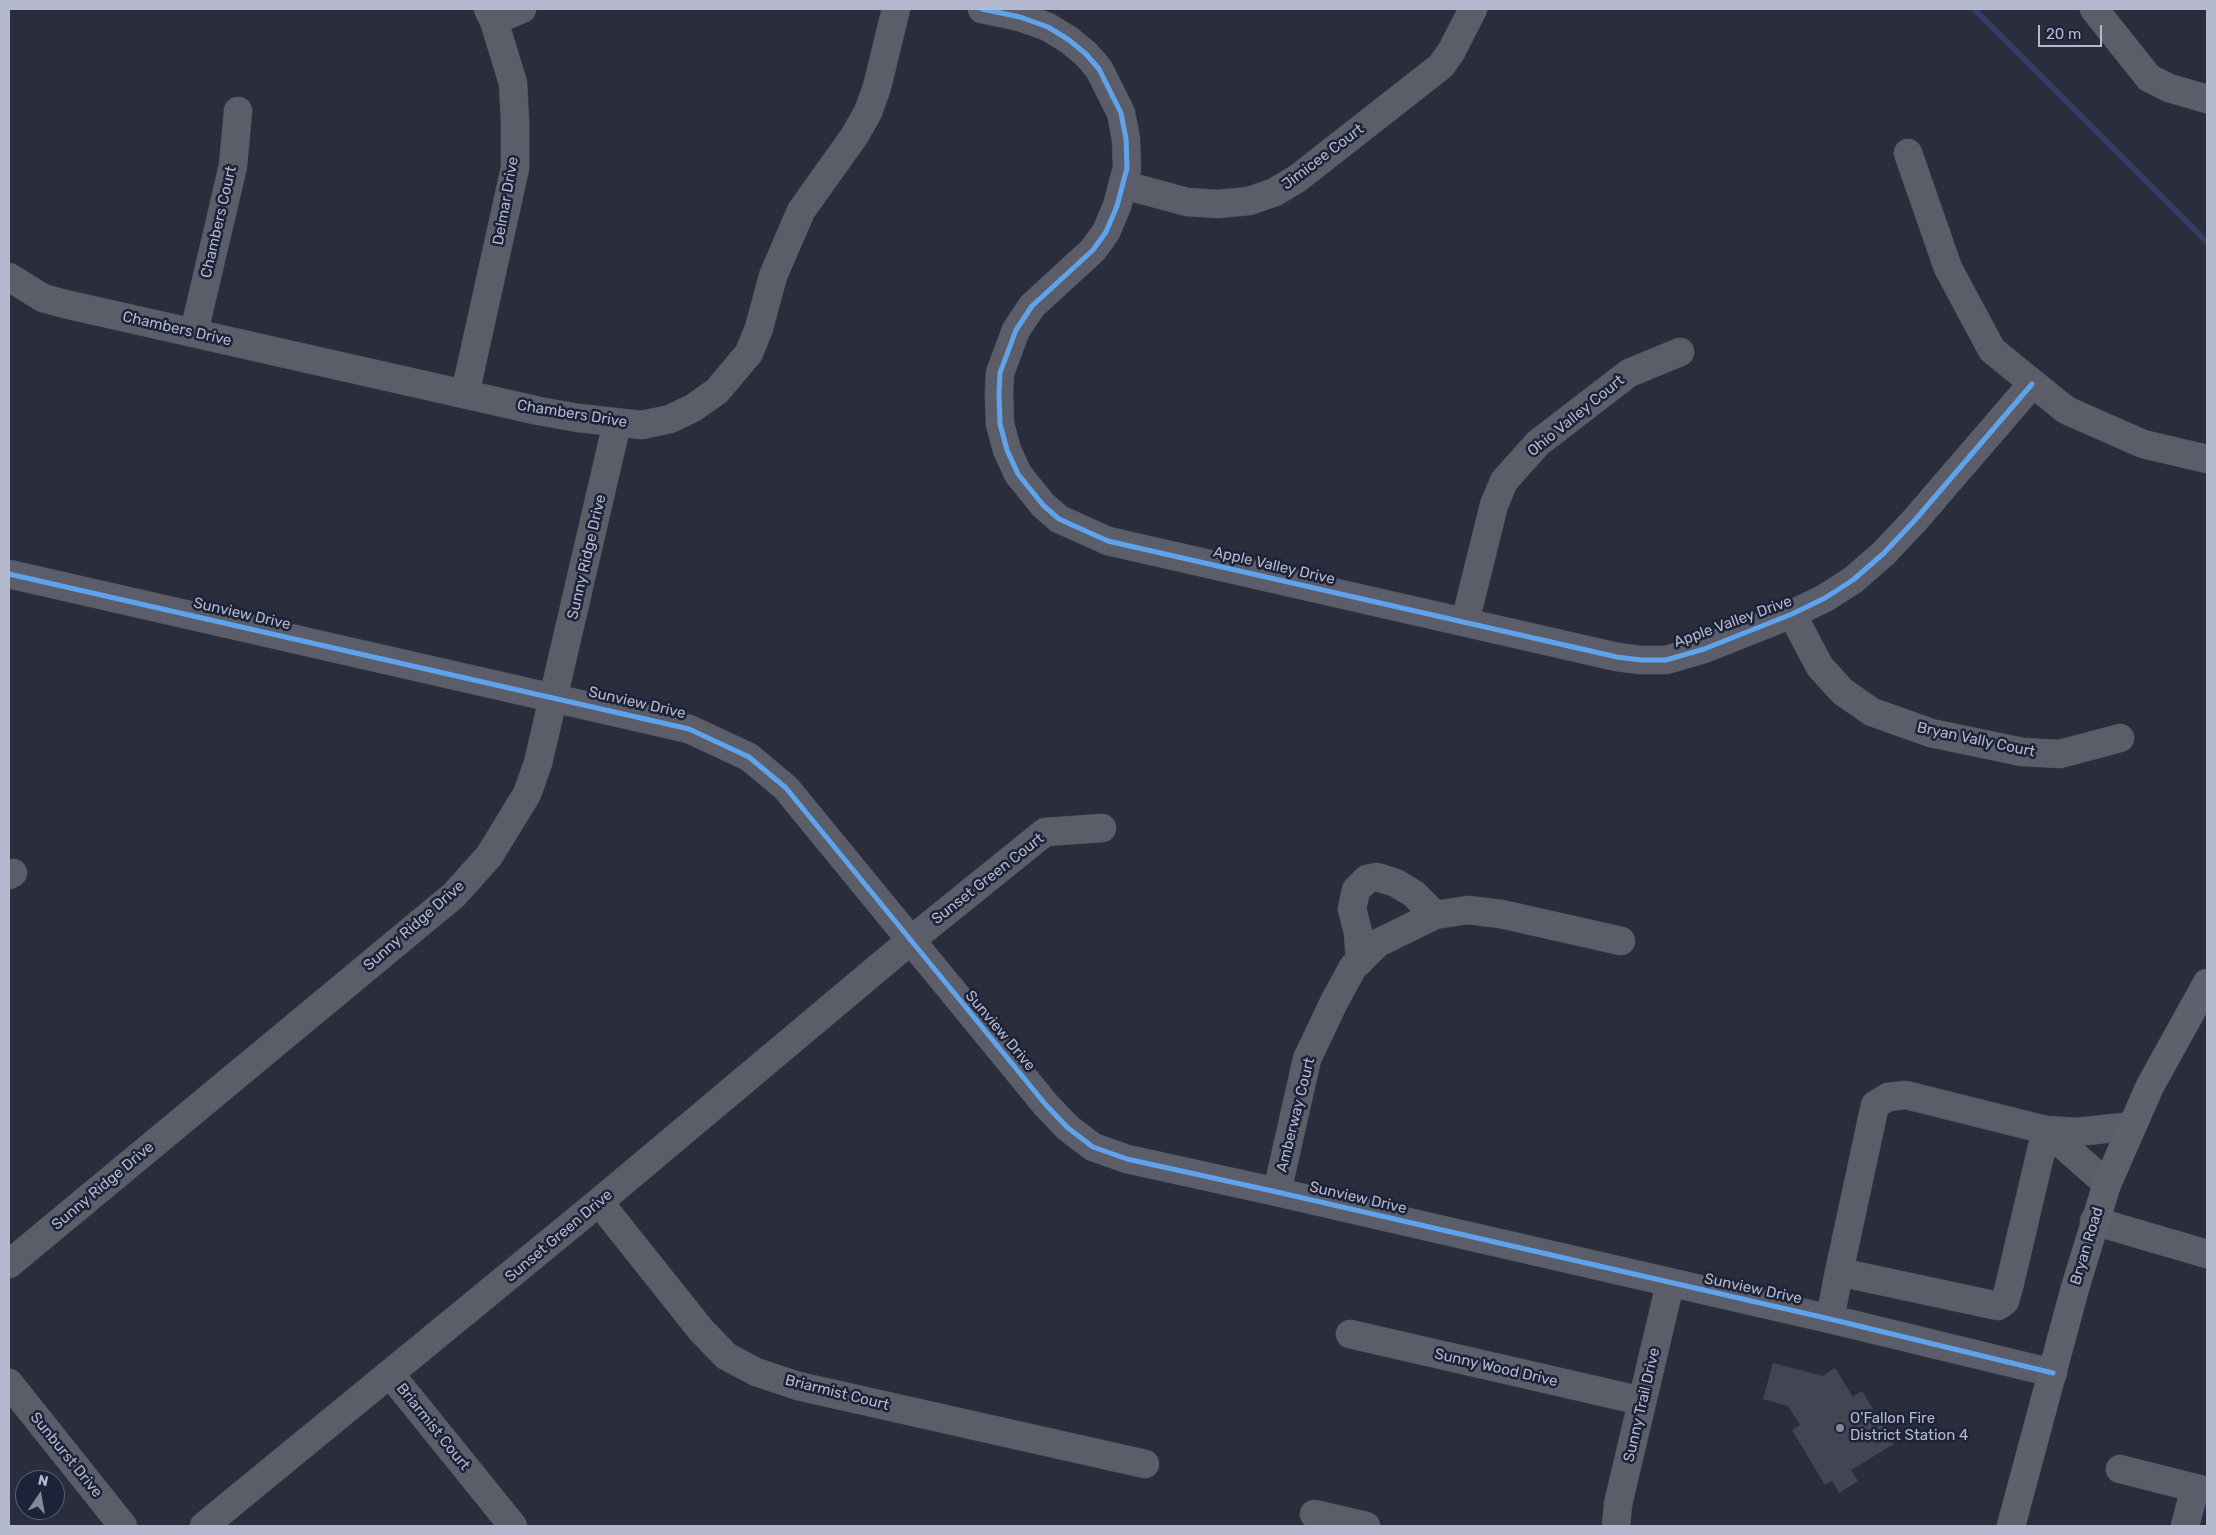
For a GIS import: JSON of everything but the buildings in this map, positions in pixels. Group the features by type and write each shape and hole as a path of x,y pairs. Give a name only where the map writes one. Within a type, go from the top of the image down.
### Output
{"main road":[{"name":"Bryan Road","path":"2010,1526 2094,1221 2107,1184 2150,1086 2207,983"}],"street":[{"path":"491,15 522,9"},
{"name":"Chambers Drive","path":"9,277 43,298 465,394 578,418 617,423 642,425 670,419 693,408 717,391 750,353 773,276 797,220 830,168 855,135 868,112 877,88 896,9"},
{"name":"Apple Valley Drive","path":"982,9 1020,17 1048,27 1069,40 1086,54 1099,70 1121,113 1126,139 1127,168 1124,185 1106,232 1093,250 1032,306 1016,330 1006,355 1000,373 998,393 1000,424 1007,450 1024,481 1043,505 1059,519 1108,541 1617,656 1666,660 1704,649 1792,614 1826,598 1853,580 1884,553 2032,384"},
{"name":"Jimicee Court","path":"1124,185 1187,202 1218,204 1249,201 1275,192 1298,178 1441,66 1452,52 1472,9"},
{"path":"2094,9 2150,78 2169,88 2207,99"},
{"name":"Delmar Drive","path":"465,394 515,168 513,83 491,15"},
{"name":"Chambers Court","path":"194,332 233,166 238,111"},
{"path":"1908,154 1948,268 1992,350 2066,410 2104,429 2143,444 2207,459"},
{"name":"Ohio Valley Court","path":"1465,622 1494,505 1504,481 1538,443 1628,373 1680,352"},
{"name":"Sunny Ridge Drive","path":"9,1264 454,895 489,856 527,794 538,764 617,423"},
{"name":"Sunview Drive","path":"9,574 689,729 749,757 786,788 1046,1106 1068,1128 1093,1147 1126,1160 1278,1192 1670,1284 1830,1319 2052,1373"},
{"name":"Bryan Vally Court","path":"1792,614 1820,667 1843,692 1872,712 1930,733 2022,752 2060,754 2120,738"},
{"name":"Sunset Green Court","path":"910,941 1045,832 1102,828"},
{"path":"1360,961 1358,932 1352,909 1356,890 1367,879 1377,877 1396,883 1414,894 1435,915"},
{"name":"Amberway Court","path":"1278,1192 1307,1059 1353,967 1378,943 1435,915 1468,910 1501,914 1620,941"},
{"name":"Sunset Green Drive","path":"204,1526 391,1375 910,941"},
{"path":"1830,1319 1875,1105 1888,1097 1906,1095 2046,1130 2077,1132 2132,1126"},
{"path":"2046,1130 2107,1184"},
{"path":"1839,1272 1998,1306 2005,1301 2046,1130"},
{"name":"Briarmist Court","path":"599,1202 701,1330 726,1356 756,1372 798,1386 1145,1464"},
{"path":"2094,1221 2207,1254"},
{"name":"Sunny Trail Drive","path":"1616,1526 1618,1504 1670,1284"},
{"name":"Sunny Wood Drive","path":"1350,1334 1642,1401"},
{"name":"Briarmist Court","path":"391,1375 513,1526"},
{"name":"Sunburst Drive","path":"9,1383 123,1526"},
{"path":"2120,1469 2201,1489 2185,1526"},
{"path":"1314,1514 1366,1526"}],"waterway":[{"path":"1974,9 2207,242"}],"cycle path":[{"path":"982,9 1020,17 1048,27 1069,40 1086,54 1099,69 1121,113 1126,139 1127,168 1117,206 1106,232 1093,250 1032,306 1016,330 1000,373 999,393 1000,424 1007,450 1018,474 1043,505 1059,519 1108,541 1617,657 1641,660 1666,660 1704,649 1792,614 1825,598 1853,580 1884,553 1915,520 2032,384"},
{"path":"9,574 689,729 749,757 786,788 1046,1105 1068,1128 1093,1147 1127,1159 1830,1319 2053,1373"}],"place":[{"name":"O'Fallon Fire District Station 4","path":"1840,1428"}]}
